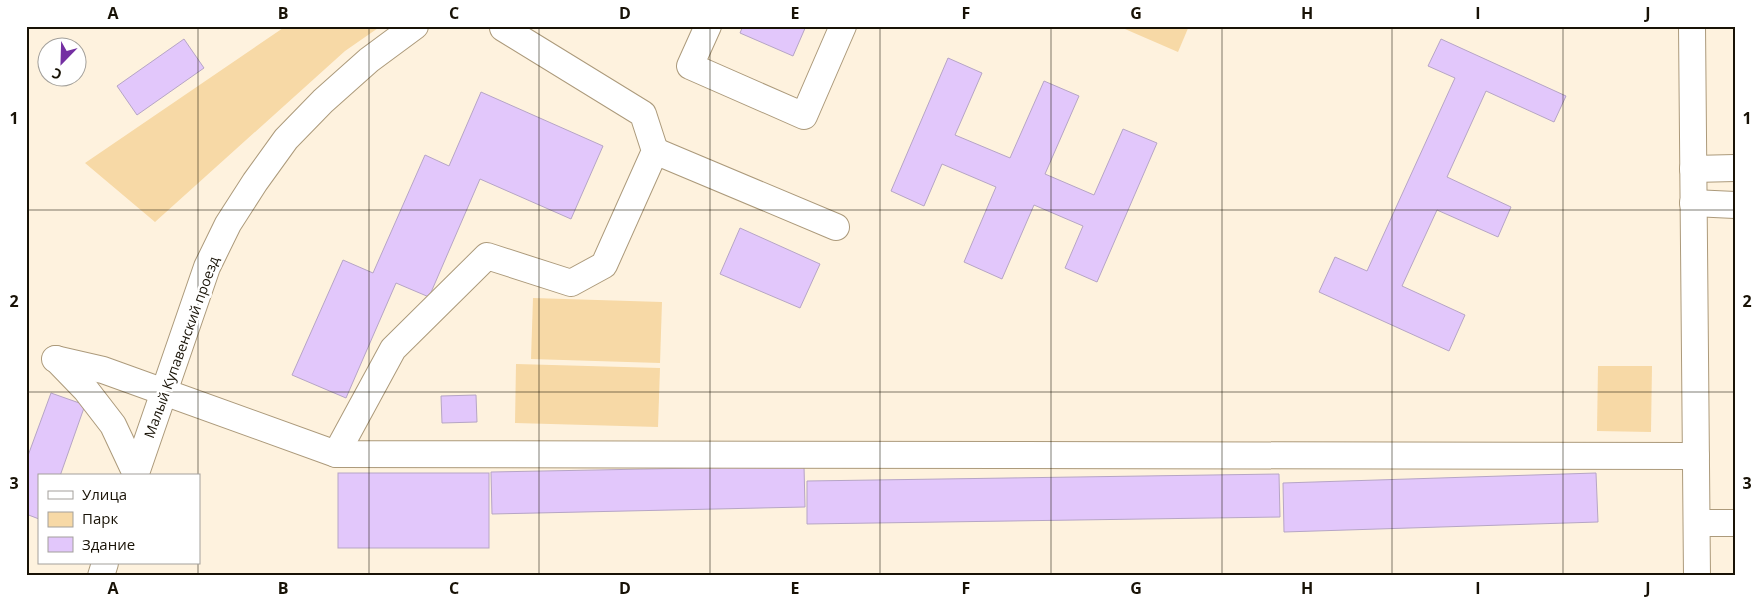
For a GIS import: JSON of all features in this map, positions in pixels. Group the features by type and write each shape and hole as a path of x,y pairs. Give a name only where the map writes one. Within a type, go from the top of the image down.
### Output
{"street":[{"name":"Малый Купавенский проезд","path":"136,474 207,267 228,224 286,139 323,101 369,60 415,26"},
{"path":"708,26 690,66 804,116 843,26"},
{"path":"1692,26 1698,576"},
{"path":"336,454 393,349 487,256 571,283 604,266 655,151 643,114 503,28"},
{"path":"655,151 836,227"},
{"path":"1693,169 1735,168"},
{"path":"1693,203 1735,205"},
{"path":"136,474 113,425 86,390 56,359 103,370 336,454 1696,456"},
{"path":"1697,524 1735,523"},
{"path":"101,576 105,564"}],"green space":[{"path":"286,26 381,26 345,51 155,222 85,163"},
{"path":"1118,26 1189,26 1178,52"},
{"path":"533,298 662,302 660,363 531,359"},
{"path":"516,364 660,368 658,427 515,423"},
{"path":"1598,366 1652,366 1651,432 1597,431"}],"building":[{"path":"743,26 806,26 793,56 740,33"},
{"path":"184,39 204,68 137,115 117,86"},
{"path":"1441,39 1566,96 1554,122 1486,91 1447,177 1511,207 1498,237 1437,210 1402,286 1465,315 1449,351 1319,292 1335,257 1367,271 1455,78 1428,66"},
{"path":"948,58 982,73 955,135 1010,158 1044,81 1079,96 1045,174 1094,195 1123,129 1157,143 1097,282 1065,268 1083,226 1034,205 1002,279 964,262 996,187 942,164 924,206 891,191"},
{"path":"481,92 603,146 571,219 480,179 429,297 396,283 346,398 292,375 343,260 373,273 425,155 449,166"},
{"path":"740,228 820,264 800,308 720,274"},
{"path":"51,393 85,405 61,474 38,474 38,519 26,514 26,461"},
{"path":"476,395 477,422 442,423 441,396"},
{"path":"804,466 805,507 492,514 491,472"},
{"path":"338,473 489,473 489,548 338,548"},
{"path":"1596,473 1598,522 1284,532 1283,483"},
{"path":"1279,474 1280,517 807,524 807,481"}]}
